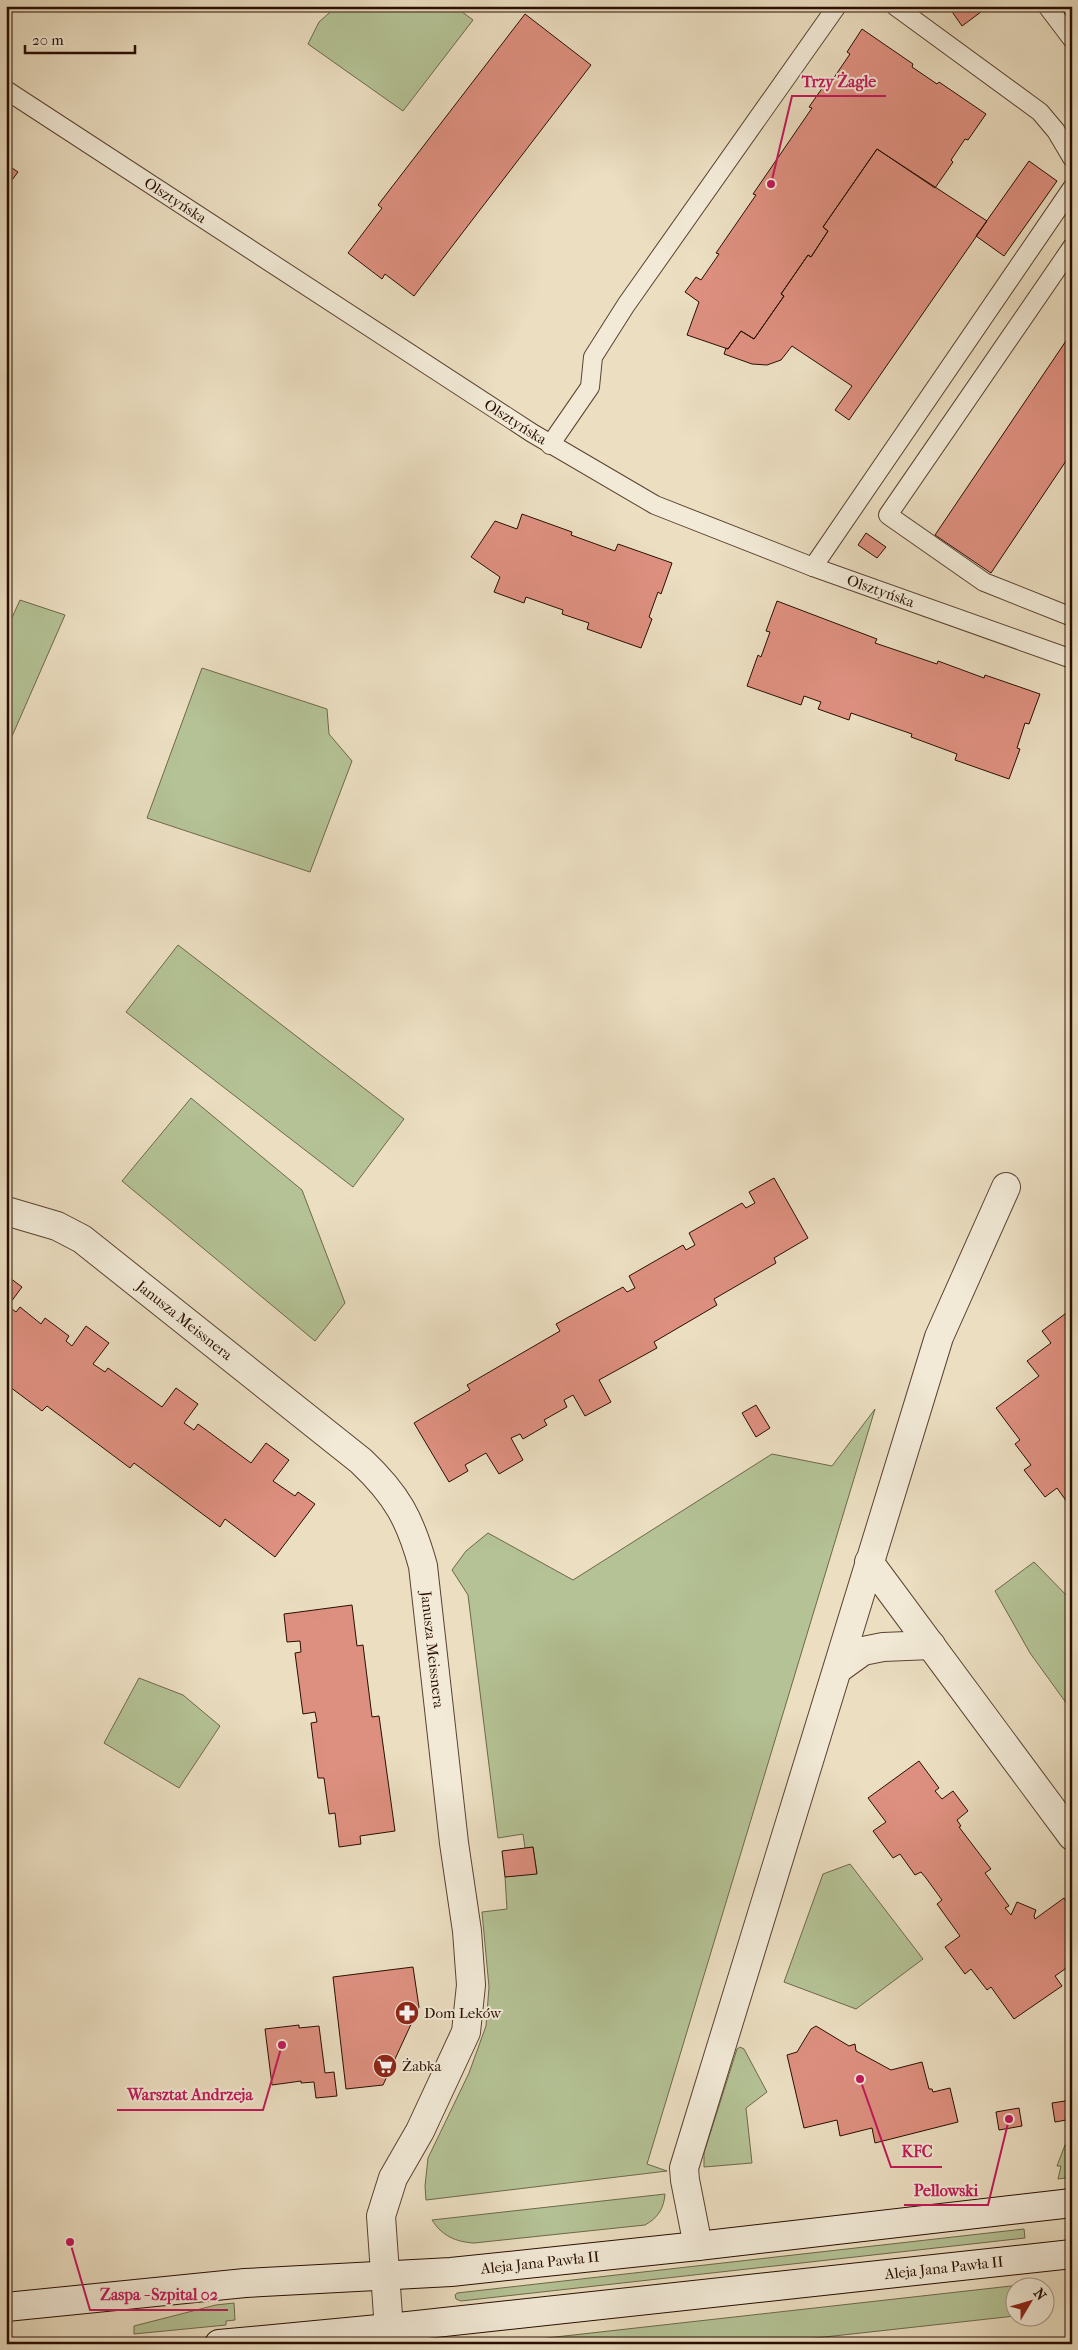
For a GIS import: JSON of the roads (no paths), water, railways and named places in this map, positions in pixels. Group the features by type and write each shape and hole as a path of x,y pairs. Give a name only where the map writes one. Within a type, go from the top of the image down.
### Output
{"street":[{"path":"698,2246 684,2168 939,1337 1006,1186"},
{"name":"Janusza Meissnera","path":"6,1211 57,1226 82,1239 361,1461 383,1482 399,1503 414,1534 423,1566 454,1843 467,1931 471,1985 466,2032 420,2130 393,2178 382,2216 384,2276 390,2336"},
{"path":"869,1562 1072,1836"},
{"path":"838,1669 862,1651 883,1647 931,1645"},
{"name":"Aleja Jana Pawła II","path":"6,2307 245,2283 451,2272 1072,2203"},
{"name":"Aleja Jana Pawła II","path":"219,2344 390,2336 1072,2254"}],"lane":[{"path":"550,445 590,387 593,357 626,304 837,6"},
{"path":"895,6 1040,112 1056,131 1072,158"},
{"path":"1047,6 1072,39"},
{"name":"Olsztyńska","path":"6,90 550,445 655,505 813,567 1072,659"},
{"path":"813,567 1072,188"},
{"path":"1072,247 888,515 984,582 1072,617"}],"place":[{"name":"Trzy Żagle","path":"771,184"},
{"name":"Dom Leków","path":"407,2013"},
{"name":"Warsztat Andrzeja","path":"282,2045"},
{"name":"Żabka","path":"385,2066"},
{"name":"KFC","path":"860,2079"},
{"name":"Pellowski","path":"1009,2119"},
{"name":"Zaspa - Szpital 02","path":"70,2242"}]}
